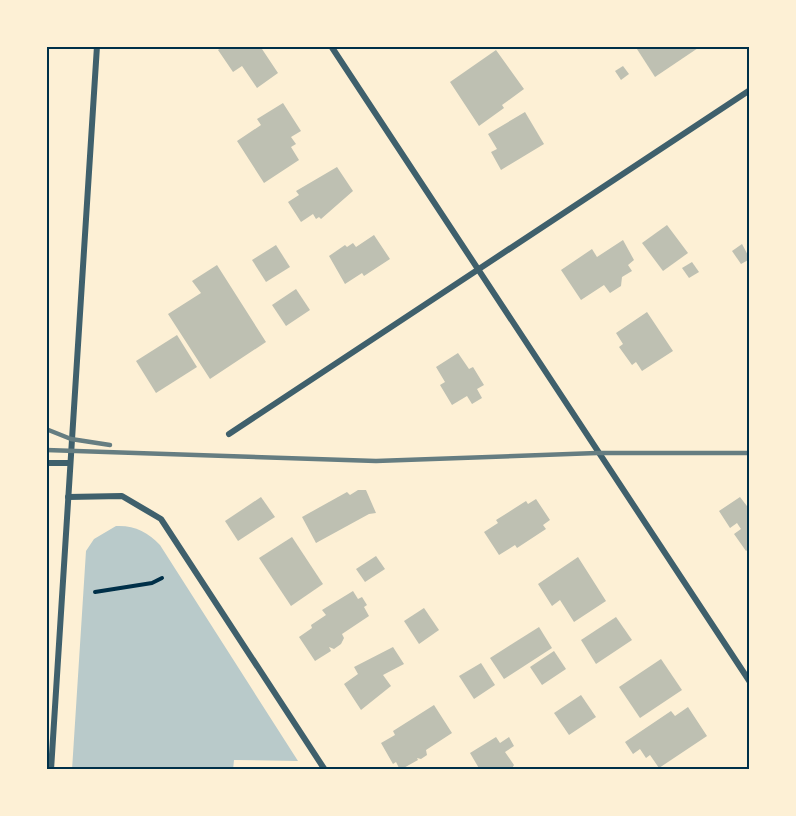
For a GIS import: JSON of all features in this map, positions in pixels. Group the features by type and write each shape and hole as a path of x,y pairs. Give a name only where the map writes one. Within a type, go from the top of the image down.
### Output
{"street":[{"path":"51,770 97,46"},
{"path":"330,46 750,682"},
{"path":"229,434 750,90"},
{"path":"46,463 70,463"},
{"path":"68,497 122,496 162,519 325,770"}],"path":[{"path":"95,592 152,583 162,578"}],"shaded area":[{"path":"116,526 140,530 160,545 298,761 234,760 233,770 72,770 86,551 94,539"}],"building":[{"path":"223,46 260,46 278,73 257,88 242,66 233,72 218,50"},
{"path":"635,46 701,46 655,77"},
{"path":"496,50 524,89 502,105 504,108 479,126 450,82"},
{"path":"623,66 629,74 621,80 615,71"},
{"path":"283,103 301,131 291,137 296,144 291,147 299,160 264,183 237,141 261,125 257,119"},
{"path":"525,112 544,144 501,170 491,152 497,149 488,134"},
{"path":"337,167 353,191 321,219 319,217 316,219 313,214 301,222 288,202 299,195 296,191"},
{"path":"667,225 688,253 663,271 642,243"},
{"path":"374,235 390,259 364,276 362,273 345,284 329,256 345,245 347,247 353,243 356,247"},
{"path":"623,240 634,260 628,265 632,271 622,277 621,286 610,293 604,285 581,300 561,270 592,249 597,257"},
{"path":"742,244 750,259 741,264 732,251"},
{"path":"276,245 290,267 266,282 252,260"},
{"path":"692,262 699,272 689,278 682,268"},
{"path":"217,265 266,342 210,379 168,314 201,293 192,281"},
{"path":"296,289 310,310 286,326 272,305"},
{"path":"647,312 673,351 642,371 636,362 632,365 619,347 623,344 616,333"},
{"path":"177,335 197,367 156,393 136,361"},
{"path":"458,353 469,369 473,367 484,385 477,389 482,398 472,404 467,396 452,405 440,385 445,382 436,367"},
{"path":"358,490 366,490 376,513 369,514 316,543 302,517 347,492 350,495"},
{"path":"261,497 275,517 238,541 225,521"},
{"path":"740,497 750,510 750,548 746,551 734,534 741,529 737,523 730,528 719,511"},
{"path":"536,499 550,520 543,525 546,529 517,548 515,545 499,555 484,532 498,523 496,520 526,501 528,504"},
{"path":"292,537 323,584 291,606 259,558"},
{"path":"376,556 385,569 365,582 356,569"},
{"path":"578,557 606,601 574,622 560,600 552,606 538,584"},
{"path":"353,591 358,599 362,597 367,605 364,607 369,616 342,634 344,638 341,644 334,649 329,647 331,651 315,661 299,637 326,615 322,610"},
{"path":"424,608 439,630 419,644 404,621"},
{"path":"616,617 632,640 596,664 581,640"},
{"path":"539,627 552,648 504,679 490,658"},
{"path":"393,647 404,664 383,675 391,686 361,710 344,684 358,674 354,667"},
{"path":"554,651 566,669 542,685 530,667"},
{"path":"661,659 682,690 640,718 619,687"},
{"path":"481,663 495,685 474,699 459,676"},
{"path":"581,695 596,717 569,735 554,713"},
{"path":"434,705 452,733 426,750 427,755 421,759 417,758 418,760 400,770 396,762 393,764 381,743 395,735 393,731"},
{"path":"688,707 707,736 659,768 650,755 646,758 640,749 633,754 625,742 671,711 675,716"},
{"path":"496,737 500,743 509,737 514,746 505,752 514,765 511,770 480,770 470,753"}],"railway":[{"path":"46,429 71,439 110,445"},
{"path":"46,450 376,461 597,453 750,453"}]}
